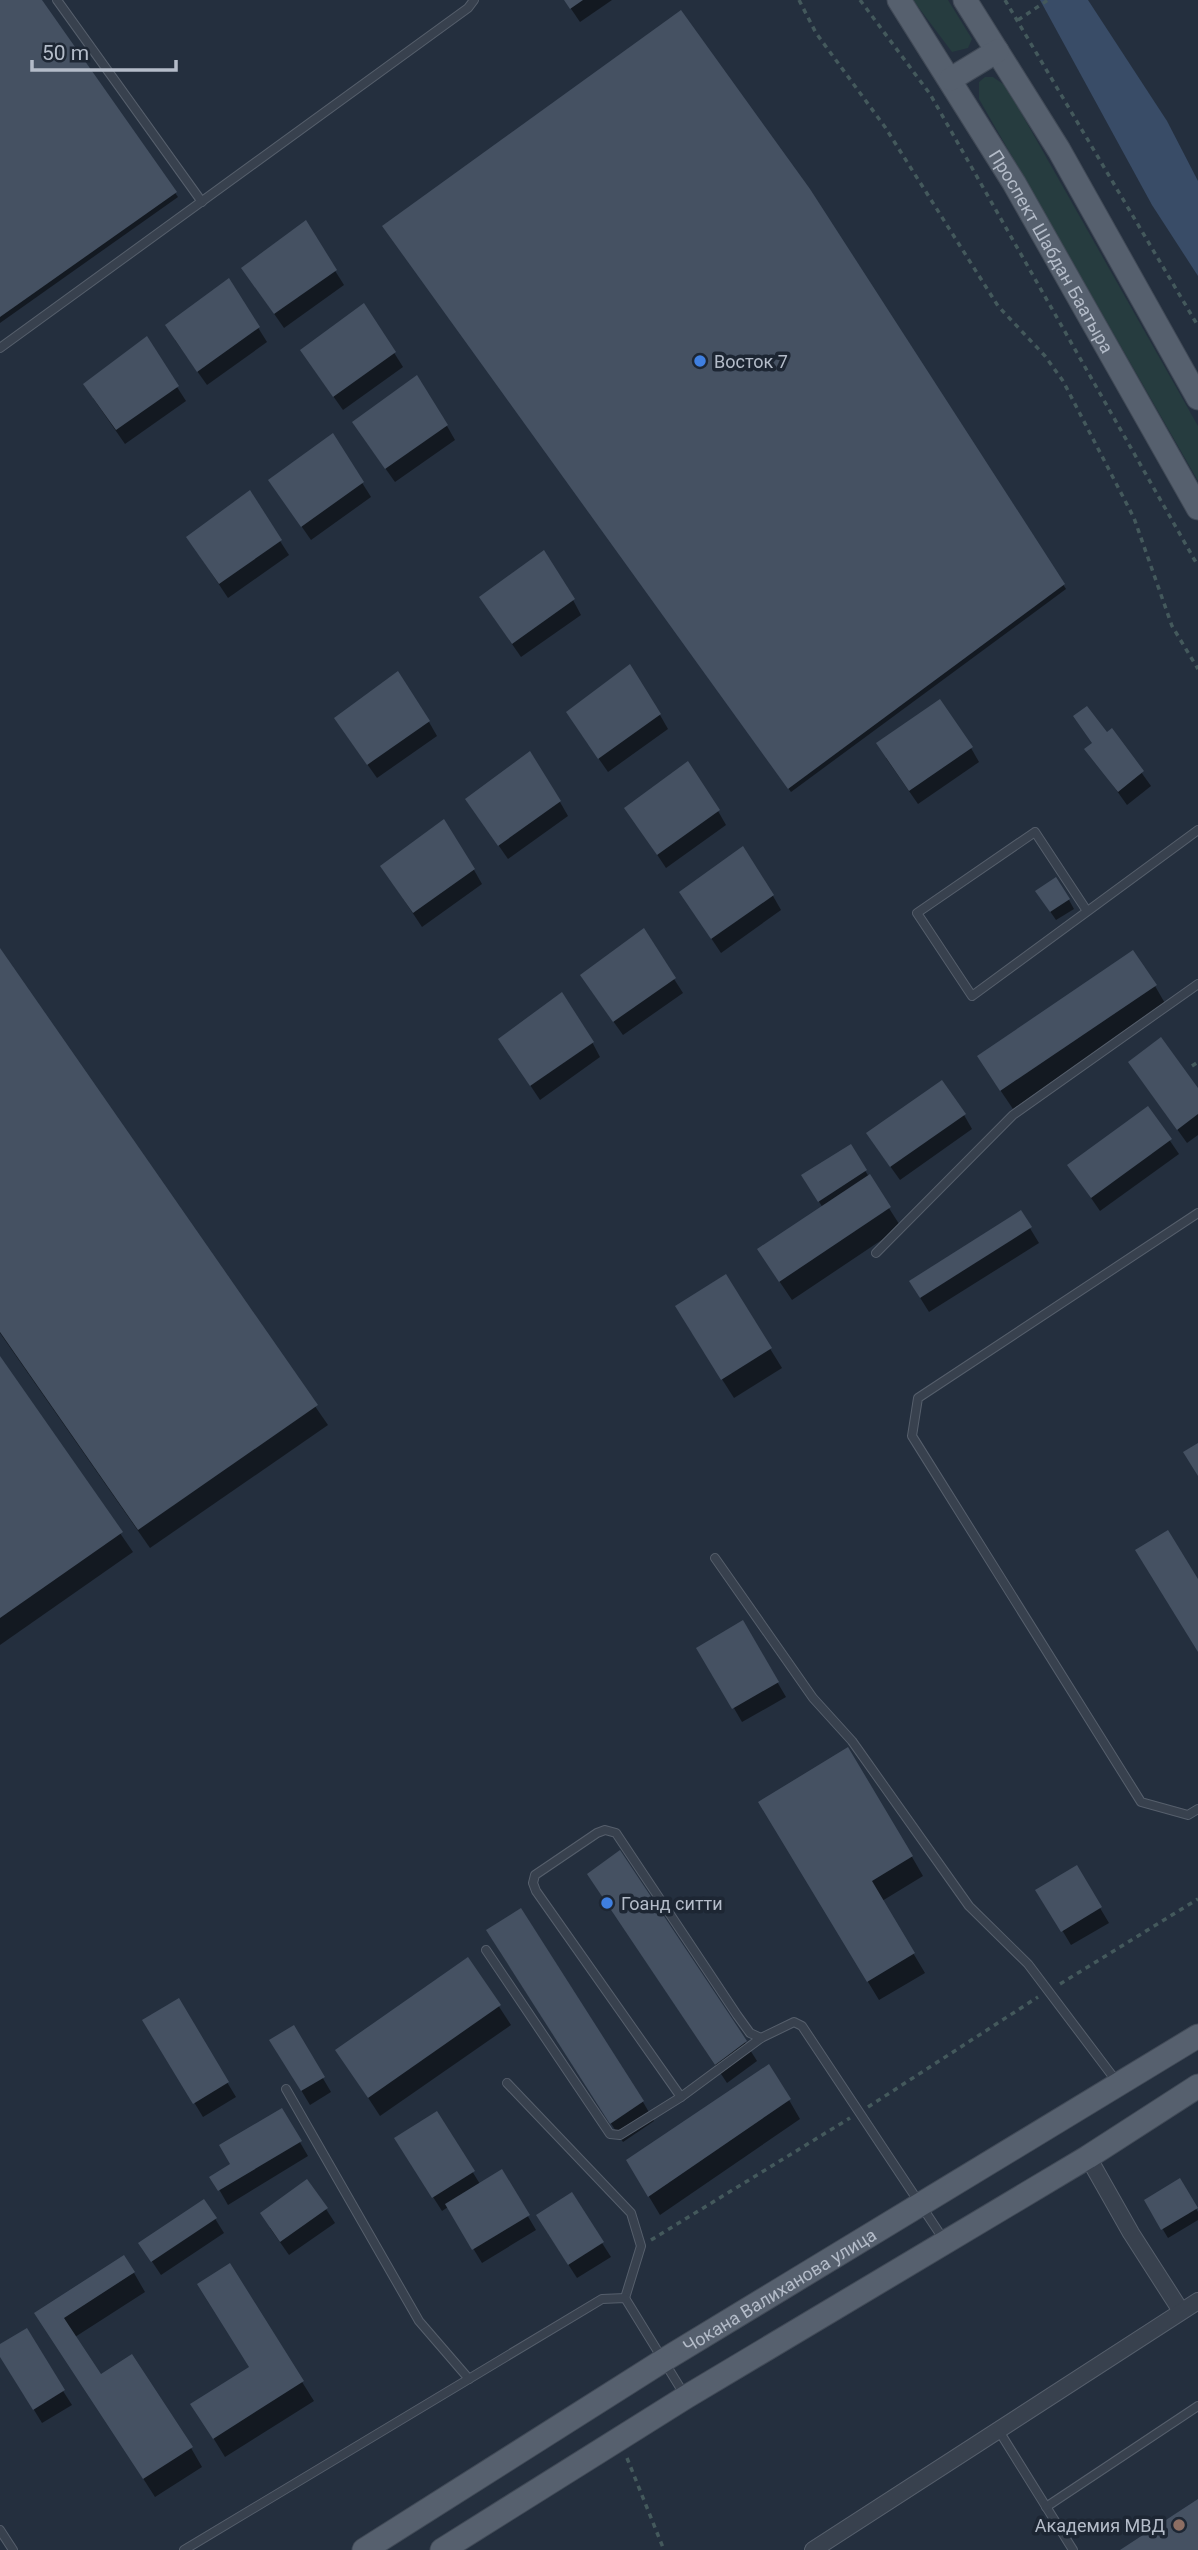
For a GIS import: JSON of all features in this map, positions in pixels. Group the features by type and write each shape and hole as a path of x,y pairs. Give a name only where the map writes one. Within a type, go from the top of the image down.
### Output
{"main road":[{"name":"Проспект Шабдан Баатыра","path":"898,0 951,79 1014,183 1198,508"},
{"path":"965,0 1059,150 1198,398"},
{"path":"951,79 997,51"},
{"name":"Чокана Валиханова улица","path":"364,2550 664,2360 1198,2036"},
{"path":"443,2550 686,2397 944,2240 1088,2157 1198,2086"}],"street":[{"path":"813,2550 1191,2307 1130,2233 1088,2157"}],"lane":[{"path":"57,0 202,202"},
{"path":"0,348 468,8 474,0"},
{"path":"1087,911 1035,832 917,913 972,996 1198,830"},
{"path":"876,1253 1013,1115 1198,984"},
{"path":"1198,1213 918,1398 912,1436 1141,1802 1188,1815 1198,1809"},
{"path":"715,1558 813,1698 852,1741 969,1906 1028,1964 1119,2086"},
{"path":"681,2097 536,1891 535,1875 597,1833 606,1830 616,1833 737,2015 750,2032 761,2038"},
{"path":"486,1950 610,2134 620,2135 681,2097 761,2038 794,2022 802,2026 835,2081 860,2112 923,2204 944,2240"},
{"path":"507,2083 631,2213 642,2246 625,2298"},
{"path":"286,2089 419,2321 469,2379"},
{"path":"184,2550 602,2299 625,2298"},
{"path":"625,2298 686,2397"},
{"path":"1046,2507 1198,2406"},
{"path":"999,2431 1073,2550"},
{"path":"0,2530 13,2550"}],"path":[{"path":"799,0 816,33 869,103 983,284 1063,381 1134,518 1172,626 1198,669"},
{"path":"860,0 930,93 1198,566"},
{"path":"1005,0 1198,326"},
{"path":"1018,20 1048,0"},
{"path":"1192,1066 1198,1062"},
{"path":"642,2246 1198,1899"},
{"path":"617,2440 635,2475 640,2497 664,2550"}],"green space":[{"path":"913,0 948,0 972,39 968,48 952,52"},
{"path":"985,77 993,77 1006,86 1198,426 1198,481 979,99 979,82"}],"water":[{"path":"1040,0 1088,0 1167,121 1198,181 1198,276 1152,205"}],"building":[{"path":"0,0 42,0 177,192 0,317"},
{"path":"564,0 583,0 570,9"},
{"name":"Восток 7","path":"681,10 810,189 1065,584 788,789 382,226"},
{"path":"306,220 337,270 274,314 241,268"},
{"path":"229,278 260,327 197,372 165,325"},
{"path":"364,303 396,352 333,397 300,350"},
{"path":"147,336 179,386 116,430 83,384"},
{"path":"417,375 448,425 385,469 352,422"},
{"path":"333,433 364,482 301,527 268,480"},
{"path":"250,490 282,540 219,584 186,537"},
{"path":"544,550 575,599 512,644 479,597"},
{"path":"630,664 661,714 598,759 566,712"},
{"path":"398,671 430,721 367,765 334,718"},
{"path":"940,699 973,747 909,791 876,743"},
{"path":"1087,706 1107,732 1112,728 1144,771 1118,792 1084,749 1092,743 1073,716"},
{"path":"530,751 561,801 498,846 465,799"},
{"path":"688,761 720,810 657,855 624,808"},
{"path":"444,819 475,869 413,913 380,866"},
{"path":"743,846 774,895 711,939 679,892"},
{"path":"1056,877 1070,899 1050,912 1035,891"},
{"path":"644,928 676,978 613,1022 580,975"},
{"path":"0,948 318,1405 138,1530 0,1332"},
{"path":"1133,950 1157,985 1000,1091 977,1056"},
{"path":"562,992 594,1042 530,1086 498,1039"},
{"path":"1161,1037 1198,1088 1198,1114 1177,1130 1128,1062"},
{"path":"942,1080 966,1114 890,1167 866,1133"},
{"path":"1148,1106 1172,1139 1091,1198 1067,1165"},
{"path":"851,1144 867,1170 818,1202 801,1175"},
{"path":"870,1174 891,1207 779,1282 757,1249"},
{"path":"1021,1210 1032,1227 920,1298 909,1281"},
{"path":"726,1274 772,1348 721,1380 675,1306"},
{"path":"0,1356 123,1532 0,1618"},
{"path":"1198,1443 1198,1476 1183,1452"},
{"path":"1168,1530 1198,1579 1198,1652 1135,1550"},
{"path":"743,1620 779,1682 732,1709 696,1648"},
{"path":"848,1747 913,1856 872,1881 915,1953 867,1982 758,1802"},
{"path":"620,1850 747,2041 715,2065 587,1874"},
{"path":"1077,1865 1102,1907 1061,1932 1035,1890"},
{"path":"521,1908 644,2101 610,2124 486,1930"},
{"path":"468,1957 501,2005 368,2098 335,2050"},
{"path":"179,1998 229,2082 193,2104 142,2020"},
{"path":"294,2025 325,2077 301,2091 269,2040"},
{"path":"769,2064 791,2099 648,2197 626,2160"},
{"path":"282,2108 302,2141 218,2191 209,2177 230,2164 219,2145"},
{"path":"437,2111 475,2171 432,2198 394,2138"},
{"path":"502,2169 530,2215 472,2250 445,2204"},
{"path":"1180,2178 1198,2208 1161,2230 1144,2200"},
{"path":"307,2179 328,2208 280,2242 260,2213"},
{"path":"572,2192 604,2242 568,2265 536,2215"},
{"path":"204,2199 217,2218 151,2262 138,2243"},
{"path":"124,2255 135,2272 64,2318 101,2374 132,2354 193,2447 143,2479 34,2313"},
{"path":"230,2263 304,2381 213,2439 190,2404 249,2367 197,2284"},
{"path":"27,2328 65,2390 33,2410 0,2357 0,2344"},
{"name":"Академия МВД","path":"1198,2499 1198,2550 1120,2550"}],"place":[{"name":"Восток 7","path":"700,361"},
{"name":"Гоанд ситти","path":"607,1903"},
{"name":"Академия МВД","path":"1179,2525"}]}
